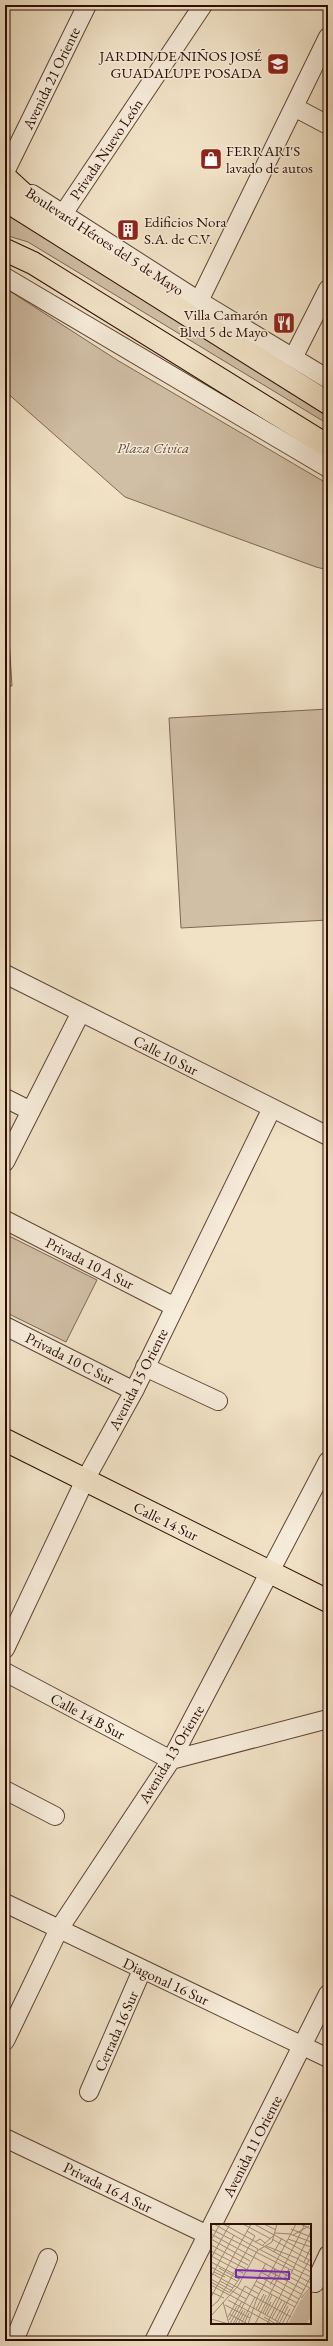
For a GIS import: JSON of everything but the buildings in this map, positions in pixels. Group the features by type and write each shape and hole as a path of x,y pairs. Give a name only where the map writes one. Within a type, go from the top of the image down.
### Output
{"main road":[{"path":"5,177 75,242"},
{"name":"Boulevard Héroes del 5 de Mayo","path":"5,200 75,242 328,403"},
{"path":"5,250 33,263 328,446"},
{"name":"Calle 14 Sur","path":"5,1440 328,1601"}],"street":[{"name":"Avenida 21 Oriente","path":"5,172 87,5"},
{"name":"Privada Nuevo León","path":"63,214 203,5"},
{"path":"199,301 328,37"},
{"path":"294,107 328,125"},
{"name":"Boulevard Héroes del 5 de Mayo","path":"5,177 199,301 328,379"},
{"path":"5,277 328,468"},
{"path":"294,358 328,289"},
{"name":"Calle 10 Sur","path":"5,974 328,1136"},
{"path":"5,1162 81,1012"},
{"path":"5,1098 31,1112"},
{"name":"Avenida 15 Oriente","path":"5,1649 85,1480 134,1391 272,1108"},
{"name":"Privada 10 A Sur","path":"5,1220 175,1307"},
{"name":"Privada 10 C Sur","path":"5,1326 134,1391"},
{"path":"145,1368 218,1401"},
{"name":"Avenida 13 Oriente","path":"5,2041 59,1929 171,1760 271,1573 328,1461"},
{"name":"Calle 14 B Sur","path":"5,1672 171,1760"},
{"path":"171,1760 328,1719"},
{"path":"5,1790 55,1816"},
{"name":"Diagonal 16 Sur","path":"5,1904 328,2058"},
{"name":"Cerrada 16 Sur","path":"89,2092 142,1970"},
{"name":"Avenida 11 Oriente","path":"215,2224 328,1994"},
{"name":"Privada 16 A Sur","path":"5,2138 209,2236"},
{"name":"Avenida 11 Oriente","path":"154,2341 209,2236"},
{"path":"318,2284 328,2255"},
{"path":"14,2341 48,2258"}],"green space":[{"path":"5,212 100,273 328,412 328,424 28,242 5,235"},
{"name":"Plaza Cívica","path":"5,288 117,360 328,484 328,570 316,567 125,497 5,391"},
{"path":"5,576 12,686 5,686"},
{"path":"328,709 328,920 181,928 169,718"},
{"path":"5,1234 97,1280 66,1342 5,1312"}],"place":[{"name":"JARDIN DE NIÑOS JOSÉ GUADALUPE POSADA","path":"278,64"},
{"name":"FERRARI'S lavado de autos","path":"211,159"},
{"name":"Edificios Nora S.A. de C.V.","path":"128,230"},
{"name":"Villa Camarón Blvd 5 de Mayo","path":"284,323"}]}
